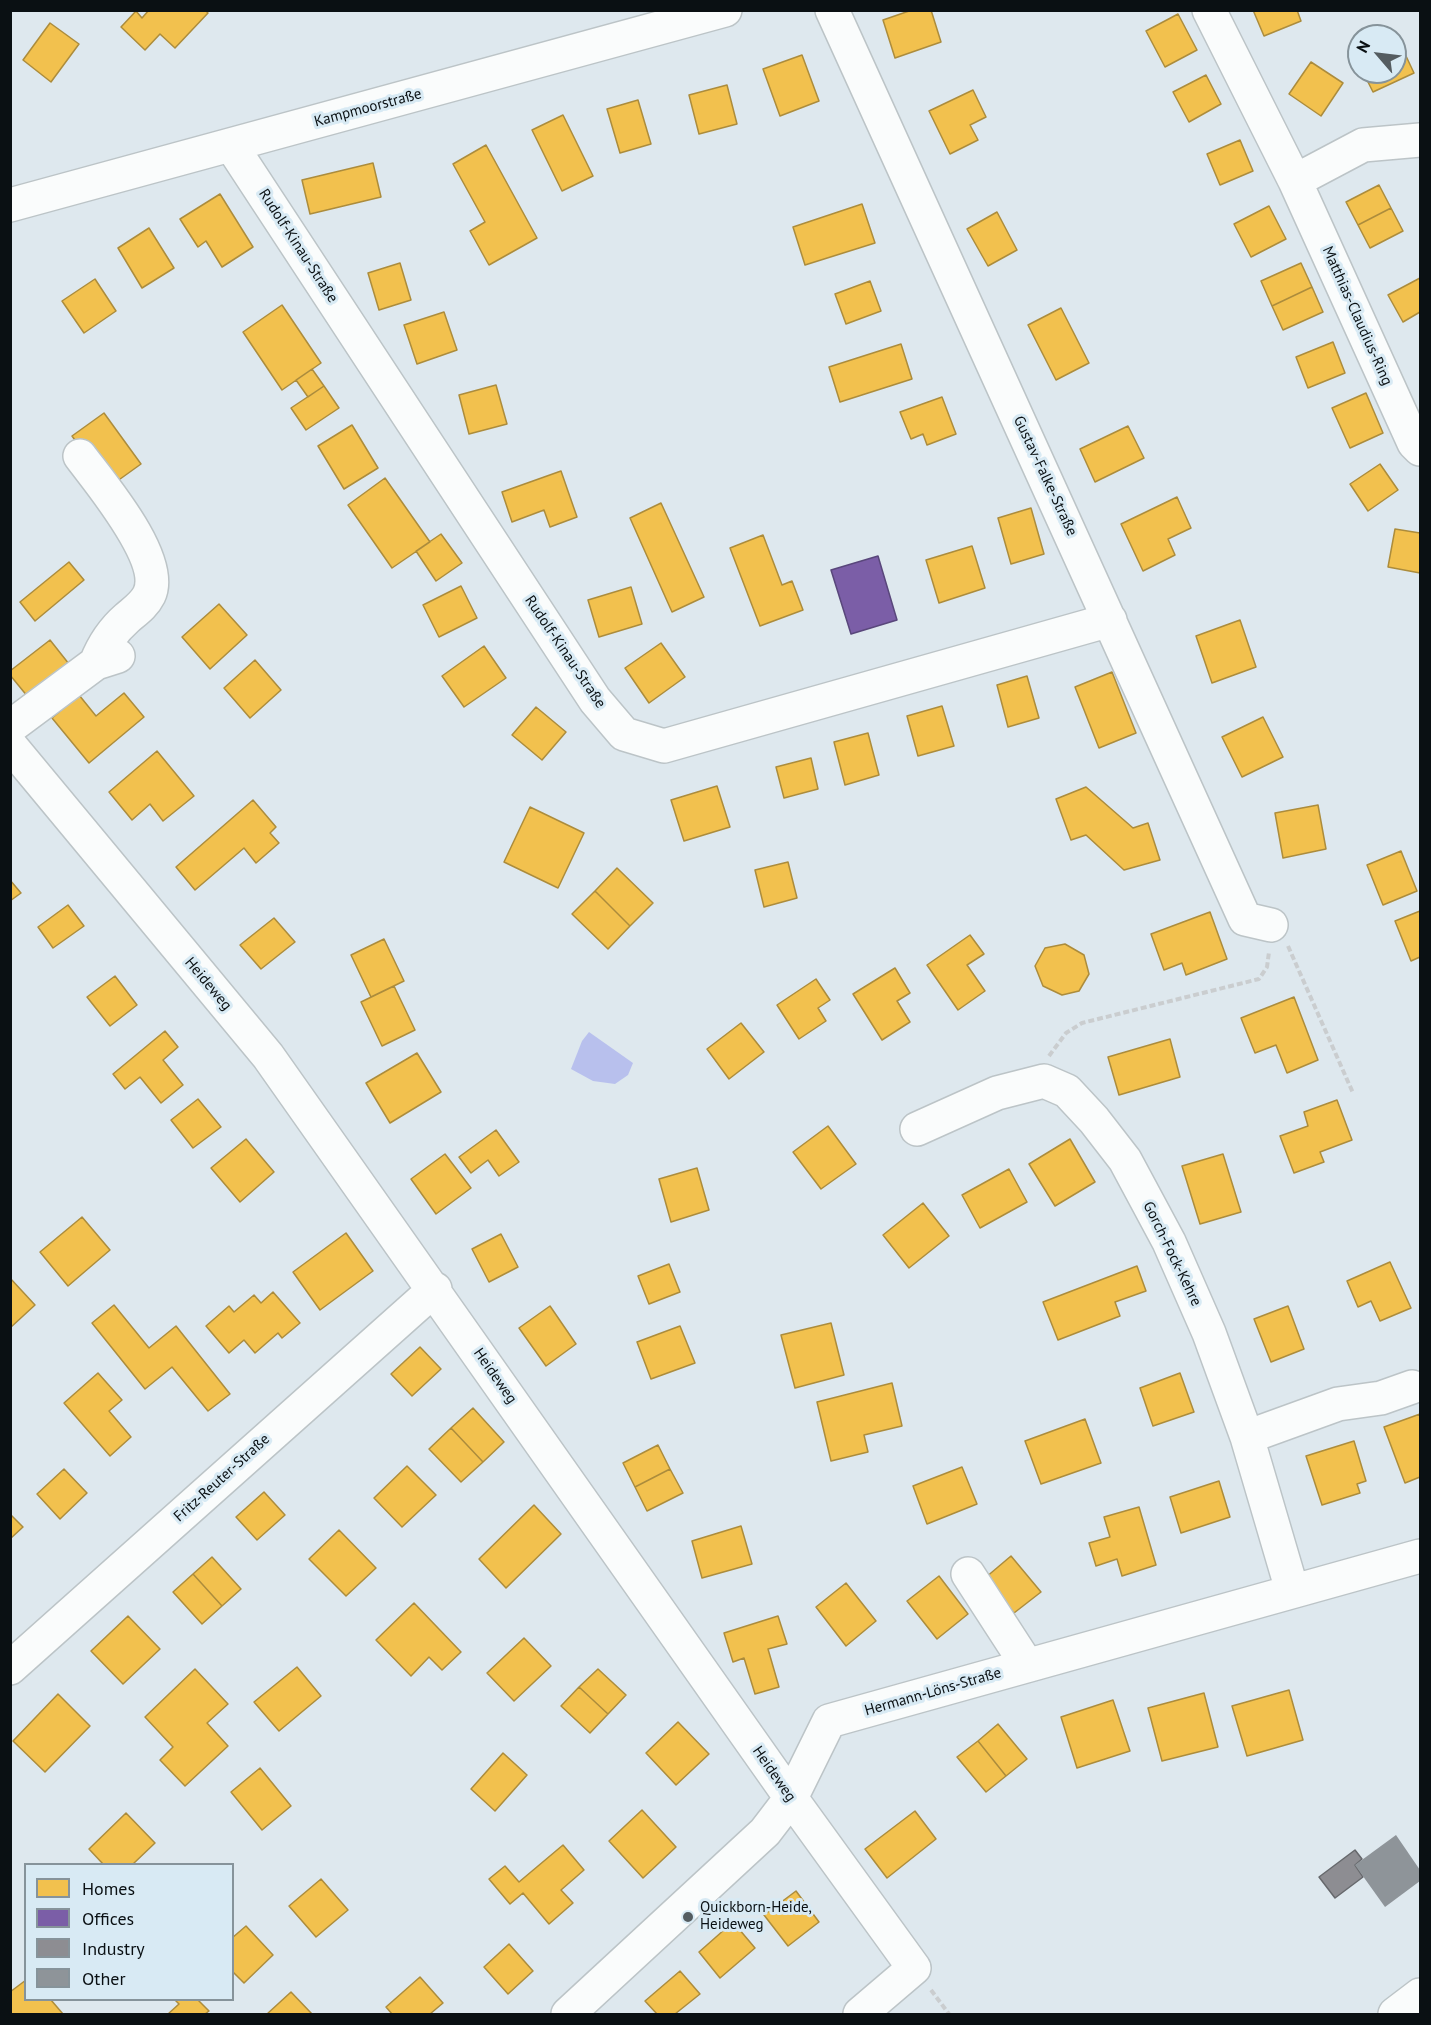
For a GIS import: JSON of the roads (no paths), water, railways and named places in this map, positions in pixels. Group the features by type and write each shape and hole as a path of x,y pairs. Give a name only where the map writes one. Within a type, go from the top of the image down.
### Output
{"street":[{"name":"Kampmoorstraße","path":"10,205 725,10"},
{"name":"Gustav-Falke-Straße","path":"832,10 1245,919 1271,924"},
{"name":"Matthias-Claudius-Ring","path":"1209,10 1295,181 1414,443 1420,449"},
{"path":"1295,181 1363,145 1420,140"},
{"name":"Rudolf-Kinau-Straße","path":"231,145 595,700 624,734 664,746 1110,620"},
{"path":"10,727 110,658 104,643 149,595 152,583 145,554 135,530 80,456"},
{"name":"Heideweg","path":"10,745 268,1056 435,1289 790,1798 914,1968 860,2014"},
{"name":"Gorch-Fock-Kehre","path":"917,1129 997,1093 1044,1081 1067,1090 1125,1160 1169,1242 1200,1313 1247,1437 1292,1590"},
{"name":"Fritz-Reuter-Straße","path":"10,1668 435,1289"},
{"path":"1247,1437 1338,1404 1382,1398 1412,1387"},
{"name":"Hermann-Löns-Straße","path":"568,2014 765,1832 790,1798 829,1721 1420,1556"},
{"path":"968,1574 1027,1665"},
{"path":"1395,2014 1420,1995"}],"water":[{"path":"589,1032 633,1063 628,1075 615,1084 593,1081 571,1069 582,1041"}],"place":[{"name":"Quickborn-Heide, Heideweg","path":"688,1917"}]}
